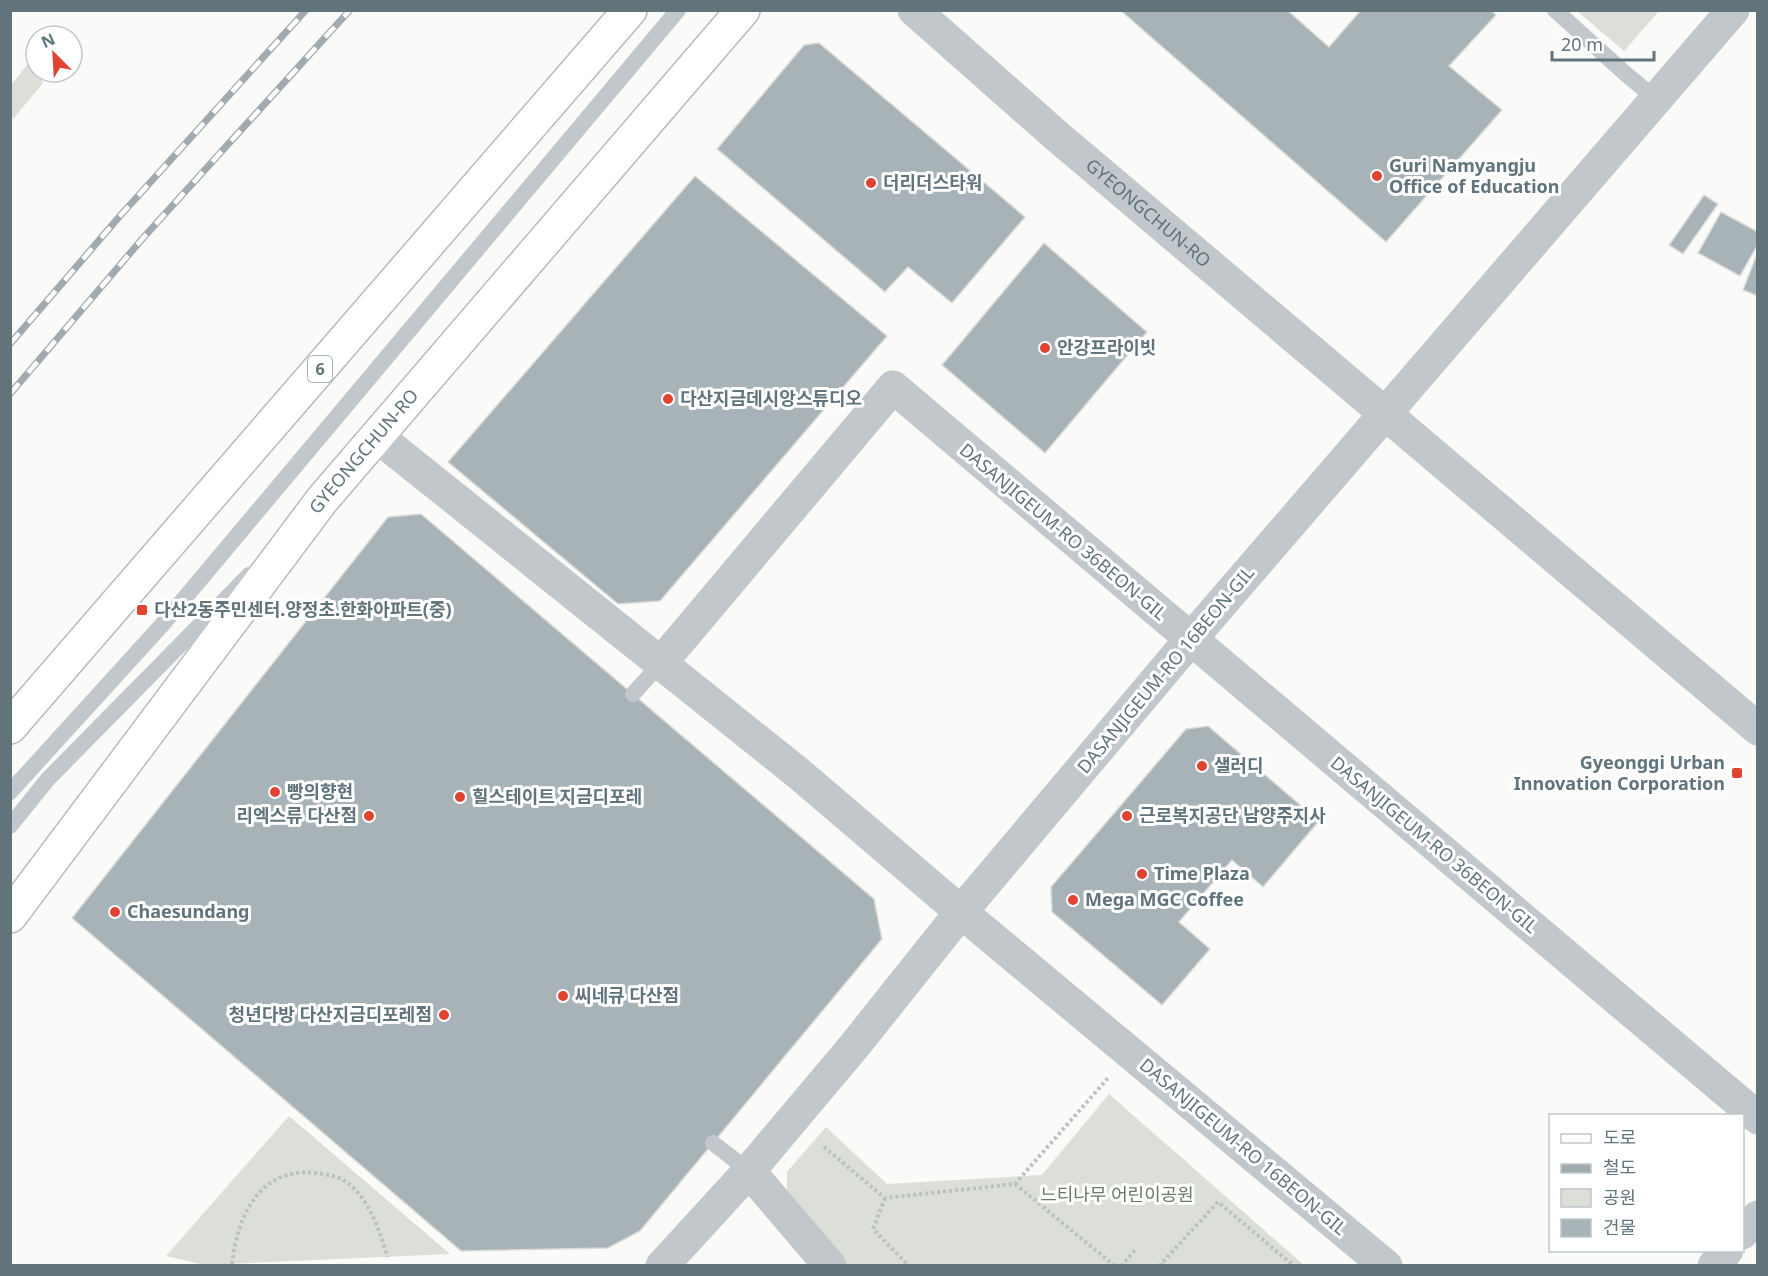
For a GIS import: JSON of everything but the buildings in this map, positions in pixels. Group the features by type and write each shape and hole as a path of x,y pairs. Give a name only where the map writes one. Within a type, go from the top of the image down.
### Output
{"main road":[{"name":"6","path":"10,727 630,10"},
{"name":"GYEONGCHUN-RO","path":"10,916 322,500 743,10"}],"street":[{"name":"GYEONGCHUN-RO","path":"914,10 1058,137 1386,413"},
{"name":"DASANJIGEUM-RO 16BEON-GIL","path":"1386,1266 961,912 1190,640 1733,10"},
{"name":"DASANJIGEUM-RO 36BEON-GIL","path":"660,664 893,387 1758,1118"},
{"path":"1386,413 1758,729"},
{"path":"378,437 798,773 961,912 855,1045 749,1171 662,1266"},
{"path":"749,1171 830,1266"},
{"path":"1744,1232 1758,1216"},
{"path":"1714,1266 1726,1252"}],"lane":[{"path":"10,792 162,625 678,10"},
{"path":"1555,10 1656,99"},
{"path":"10,826 48,779 322,500"},
{"path":"633,694 660,664"},
{"path":"713,1143 749,1171"}],"path":[{"path":"824,1148 885,1198 1016,1184 1109,1077"},
{"path":"232,1264 234,1242 245,1212 261,1191 280,1176 301,1171 327,1174 349,1184 374,1219 387,1257"},
{"path":"1016,1184 1115,1266"},
{"path":"885,1198 873,1229 909,1266"},
{"path":"1162,1266 1161,1264 1218,1202 1294,1266"},
{"path":"1121,1266 1135,1250"}],"green space":[{"path":"1577,11 1659,11 1624,51"},
{"path":"24,69 24,84 42,84 13,119 11,116 11,85"},
{"name":"느티나무 어린이공원","path":"1109,1094 1304,1265 846,1265 787,1200 787,1172 826,1127 887,1184 1042,1175"},
{"path":"289,1116 450,1254 204,1265 166,1256"}],"railway":[{"path":"10,344 119,217 306,10"},
{"path":"10,394 143,238 350,10"}],"place":[{"name":"Guri Namyangju Office of Education","path":"1377,176"},
{"name":"더리더스타워","path":"871,183"},
{"name":"안강프라이빗","path":"1045,348"},
{"name":"다산지금데시앙스튜디오","path":"668,399"},
{"name":"다산2동주민센터.양정초.한화아파트(중)","path":"142,610"},
{"name":"샐러디","path":"1202,766"},
{"name":"Gyeonggi Urban Innovation Corporation","path":"1737,773"},
{"name":"빵의향현","path":"275,792"},
{"name":"힐스테이트 지금디포레","path":"460,797"},
{"name":"리엑스류 다산점","path":"369,816"},
{"name":"근로복지공단 남양주지사","path":"1127,816"},
{"name":"Time Plaza","path":"1142,874"},
{"name":"Mega MGC Coffee","path":"1073,900"},
{"name":"Chaesundang","path":"115,912"},
{"name":"씨네큐 다산점","path":"563,996"},
{"name":"청년다방 다산지금디포레점","path":"444,1015"}]}
